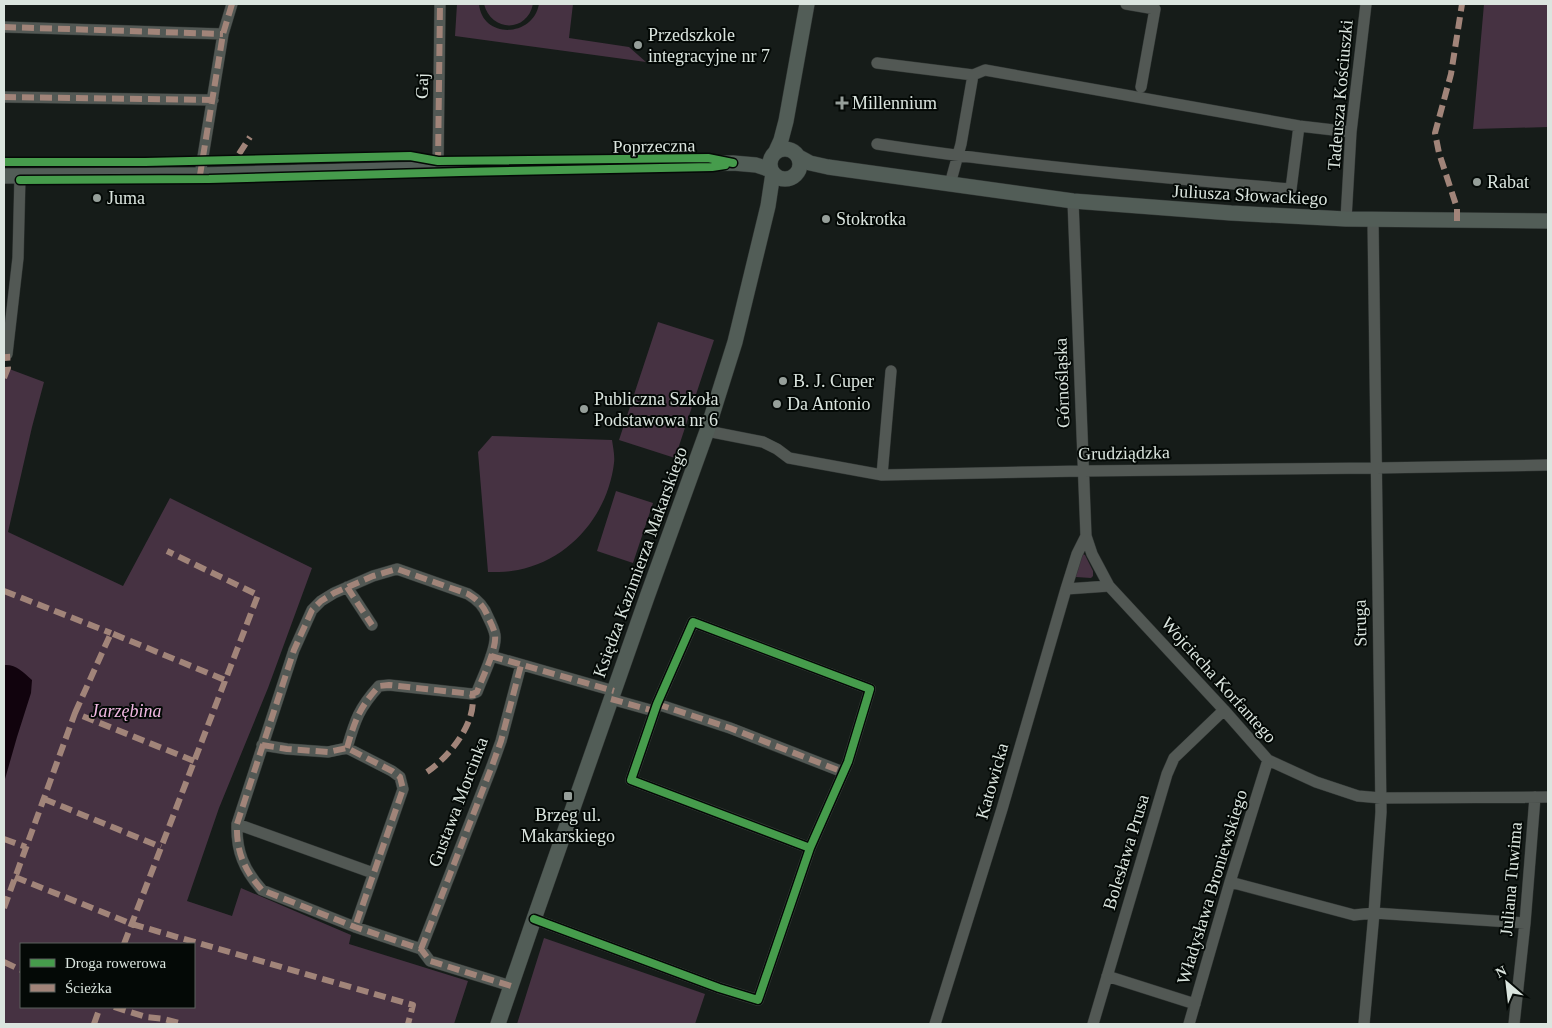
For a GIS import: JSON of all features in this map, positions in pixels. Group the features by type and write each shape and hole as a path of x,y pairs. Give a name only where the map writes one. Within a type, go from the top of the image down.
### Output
{"street":[{"path":"200,175 223,34 232,4"},
{"name":"Gaj","path":"438,168 440,4"},
{"path":"797,160 786,148 775,166 794,177 797,160 789,143 786,121 807,4"},
{"path":"1126,4 1155,9 1141,87"},
{"name":"Tadeusza Kościuszki","path":"1346,219 1351,132 1366,4"},
{"path":"4,27 223,34"},
{"path":"877,63 973,75 985,70 1299,126 1351,132"},
{"path":"950,184 961,144 973,75"},
{"path":"4,97 213,100"},
{"name":"Księdza Kazimierza Makarskiego","path":"498,1024 612,695 707,431 735,342 768,206 786,121"},
{"path":"877,144 957,156 1128,175 1291,189 1299,126"},
{"name":"Juliusza Słowackiego","path":"797,160 809,169 828,167 1073,201 1230,213 1346,219 1548,221"},
{"name":"Poprzeczna","path":"4,176 200,175 438,168 736,163 775,166"},
{"path":"7,354 18,258 20,176"},
{"name":"Górnośląska","path":"1066,589 1077,554 1086,536 1073,201"},
{"name":"Struga","path":"1364,1024 1374,913 1381,798 1373,220"},
{"path":"882,475 891,371"},
{"name":"Grudziądzka","path":"707,431 763,442 789,458 882,475 1548,465"},
{"name":"Wojciecha Korfantego","path":"1086,536 1092,554 1109,586 1268,760 1316,782 1358,796 1381,798 1548,797"},
{"path":"347,748 354,722 366,700 378,686 389,685 472,694 477,692 491,656 495,637 484,607 478,600 468,594 397,570 373,576 321,600 312,610 294,650 237,824 237,838 245,868 262,890 355,927 421,949 430,962 511,986"},
{"path":"1066,589 1109,586"},
{"path":"347,587 372,625"},
{"name":"Katowicka","path":"935,1024 1002,809 1066,589"},
{"path":"534,919 719,988 758,1000 810,848 848,762 870,689 693,622 655,708 631,780 810,848"},
{"path":"491,656 558,674 612,695"},
{"name":"Gustawa Morcinka","path":"421,949 501,742 522,665"},
{"name":"Księdza Kazimierza Makarskiego","path":"612,695 730,728 843,772"},
{"name":"Bolesława Prusa","path":"1093,1024 1167,774 1174,758 1224,710"},
{"path":"262,744 286,749 328,752 347,748 400,777 402,788 355,927"},
{"name":"Władysława Broniewskiego","path":"1189,1024 1268,760"},
{"name":"Juliana Tuwima","path":"1514,1024 1525,924 1535,797"},
{"path":"237,824 373,873"},
{"path":"1230,882 1354,915 1374,913 1525,924"},
{"path":"1107,976 1195,1004"}],"green space":[{"path":"457,4 479,4 482,15 489,24 508,30 528,23 535,15 539,4 573,4 569,38 629,47 646,62 455,36"},
{"path":"484,4 533,4 524,20 517,24 509,25 501,24 494,20"},
{"path":"1484,4 1548,4 1548,127 1473,129"},
{"path":"658,322 714,340 675,458 619,440"},
{"name":"Jarzębina","path":"4,367 44,382 8,532 123,586 170,498 312,568 268,688 219,808 187,901 232,916 241,888 351,935 349,944 468,981 454,1024 4,1024"},
{"path":"492,436 612,440 614,452 610,482 604,500 595,517 583,532 570,545 537,565 507,572 488,572 478,452"},
{"path":"616,491 653,503 633,563 597,551"},
{"path":"1083,554 1093,571 1091,578 1075,576"},
{"path":"544,938 705,994 695,1024 517,1024"}],"shaded area":[{"path":"4,665 16,667 32,680 31,693 5,779 4,779"}],"marked path":[{"path":"200,175 223,34 232,4"},
{"path":"438,164 440,4"},
{"path":"1457,221 1457,208 1439,153 1435,133 1451,74 1462,4"},
{"path":"4,27 223,34"},
{"path":"4,97 213,100"},
{"path":"239,154 250,137"},
{"path":"4,378 8,368 7,354"},
{"path":"124,943 258,595 167,551"},
{"path":"347,748 358,715 379,686 389,685 472,694 477,692 492,655 495,641 492,626 483,606 478,601 468,594 397,569 373,576 334,593 321,601 312,610 294,650 237,824 237,834 242,860 250,875 262,890 355,927 421,949 430,961 511,986"},
{"path":"347,587 372,625"},
{"path":"4,591 111,633"},
{"path":"75,713 111,633 225,680"},
{"path":"491,656 614,691"},
{"path":"421,949 501,741 521,665"},
{"path":"427,772 444,758 460,738 470,716 473,705 472,694"},
{"path":"611,699 654,711"},
{"path":"657,704 730,728 843,772"},
{"path":"4,908 75,713 194,761"},
{"path":"262,745 328,752 347,748 400,777 403,789 355,927"},
{"path":"44,799 161,847"},
{"path":"4,839 26,847"},
{"path":"15,877 132,924 413,1005 408,1024"},
{"path":"4,962 20,970"},
{"path":"94,1024 100,1008"},
{"path":"117,1008 146,1017 183,1024"}],"cycle path":[{"path":"4,162 145,162 410,156 438,161 708,158 733,163"},
{"path":"20,180 209,179 712,167 725,165"},
{"path":"534,919 719,988 758,1000 810,848 848,762 870,689 693,622 657,704 631,780 810,848"}],"place":[{"name":"Przedszkole integracyjne nr 7","path":"638,45"},
{"name":"Millennium","path":"842,103"},
{"name":"Rabat","path":"1477,182"},
{"name":"Juma","path":"97,198"},
{"name":"Stokrotka","path":"826,219"},
{"name":"B. J. Cuper","path":"783,381"},
{"name":"Da Antonio","path":"777,404"},
{"name":"Publiczna Szkoła Podstawowa nr 6","path":"584,409"},
{"name":"Brzeg ul. Makarskiego","path":"568,796"}]}
